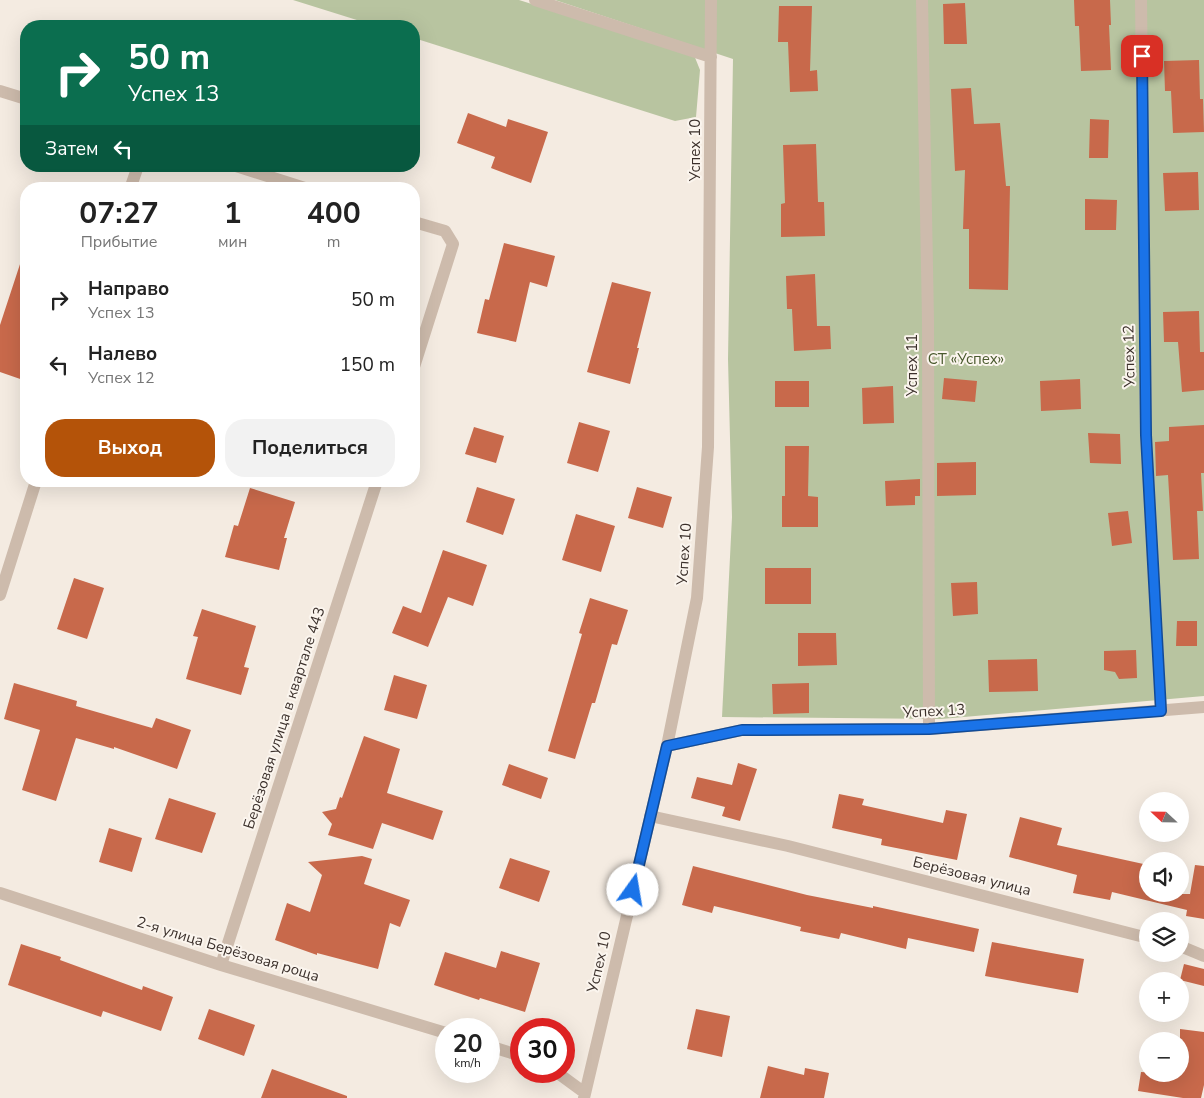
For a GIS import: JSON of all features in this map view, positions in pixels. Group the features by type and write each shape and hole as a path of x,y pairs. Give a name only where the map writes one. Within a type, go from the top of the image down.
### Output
{"street":[{"path":"535,0 712,57"},
{"name":"Успех 10","path":"584,1095 667,746 697,598 708,447 711,0"},
{"name":"Успех 11","path":"922,0 928,320 929,729"},
{"name":"Успех 12","path":"1141,0 1146,435 1161,711"},
{"path":"0,91 20,97"},
{"path":"255,172 286,182"},
{"path":"420,224 445,232 453,244 420,348"},
{"path":"0,595 34,487"},
{"name":"Берёзовая улица в квартале 443","path":"221,965 375,487"},
{"name":"Успех 13","path":"667,746 742,730 929,729 1204,707"},
{"name":"Берёзовая улица","path":"650,816 788,846 1139,936"},
{"name":"2-я улица Берёзовая роща","path":"0,893 221,965 435,1030"},
{"path":"1189,950 1204,956"},
{"path":"570,1083 584,1095"}],"green space":[{"path":"293,0 519,0 694,55 700,70 696,117 675,121 420,40 420,20 357,20"},
{"name":"СТ «Успех»","path":"555,0 1204,0 1204,696 941,719 722,717 732,517 728,359 733,59"}],"building":[{"path":"1074,0 1110,0 1111,70 1081,71 1079,26 1075,26"},
{"path":"965,3 967,44 944,44 943,4"},
{"path":"779,6 812,6 810,71 817,70 818,91 790,92 788,42 778,42"},
{"path":"1199,60 1200,99 1203,99 1204,132 1173,133 1171,91 1165,91 1164,61"},
{"path":"971,88 974,124 1000,123 1006,186 1010,186 1008,290 969,289 969,229 963,229 965,170 955,171 951,89"},
{"path":"468,113 506,127 508,119 548,132 531,183 491,168 495,157 457,143"},
{"path":"1090,119 1109,120 1108,158 1089,158"},
{"path":"816,144 818,202 824,202 825,236 781,237 781,204 785,203 783,145"},
{"path":"1198,172 1199,210 1165,211 1163,173"},
{"path":"1085,199 1117,200 1116,230 1085,230"},
{"path":"504,243 555,256 547,287 530,282 516,342 477,333 485,299 489,300"},
{"path":"20,264 20,379 0,372 0,325"},
{"path":"815,274 817,326 830,326 831,349 794,351 792,309 787,309 786,276"},
{"path":"612,282 651,292 630,384 587,372"},
{"path":"1199,311 1200,352 1204,352 1204,390 1182,392 1178,342 1164,342 1163,312"},
{"path":"944,378 977,381 975,402 942,399"},
{"path":"1080,379 1081,409 1041,411 1040,381"},
{"path":"775,381 809,381 809,407 775,407"},
{"path":"893,386 894,423 863,424 862,388"},
{"path":"579,422 610,431 598,472 567,463"},
{"path":"1204,425 1204,473 1201,473 1203,511 1197,511 1199,559 1173,560 1168,475 1156,476 1155,442 1169,441 1169,427"},
{"path":"474,427 504,436 496,463 465,454"},
{"path":"1088,433 1120,434 1121,464 1090,463"},
{"path":"785,446 809,446 808,496 818,497 818,527 782,527 782,496 785,496"},
{"path":"976,462 976,495 937,496 937,463"},
{"path":"920,479 920,496 915,496 915,505 886,506 885,481"},
{"path":"477,487 515,499 503,535 466,522"},
{"path":"637,487 672,497 663,528 628,518"},
{"path":"250,488 295,502 284,538 287,538 279,570 225,557 234,525 238,526"},
{"path":"1128,511 1132,543 1112,546 1108,513"},
{"path":"576,514 615,526 601,572 562,560"},
{"path":"443,550 487,565 473,606 448,597 428,647 392,633 403,606 421,613"},
{"path":"765,568 811,568 811,604 765,604"},
{"path":"74,578 104,588 87,639 57,629"},
{"path":"977,582 978,614 953,616 951,583"},
{"path":"590,598 628,610 617,645 612,644 595,703 592,703 575,759 548,751 582,634 579,633"},
{"path":"202,609 256,626 244,667 249,668 241,695 186,679 198,637 193,636"},
{"path":"1177,621 1197,621 1197,646 1176,646"},
{"path":"798,633 836,633 837,665 798,666"},
{"path":"1136,650 1137,678 1119,679 1115,672 1104,670 1104,651"},
{"path":"1037,659 1038,691 989,692 988,660"},
{"path":"394,675 427,685 417,719 384,710"},
{"path":"14,683 77,701 76,706 152,728 156,718 191,730 177,769 114,747 114,749 76,738 56,801 22,790 40,730 4,719"},
{"path":"809,683 809,713 773,714 772,684"},
{"path":"364,736 400,749 387,793 443,811 433,840 382,823 373,849 328,835 332,824 322,812 336,809 340,797 342,798"},
{"path":"738,763 757,769 740,821 722,816 725,807 691,798 697,777 732,785"},
{"path":"509,764 548,778 541,799 502,785"},
{"path":"839,794 864,799 862,805 943,823 946,810 967,814 957,860 881,845 882,839 832,828"},
{"path":"169,798 216,813 202,853 155,839"},
{"path":"1020,817 1062,828 1057,845 1139,863 1139,898 1112,892 1110,900 1073,893 1077,875 1009,857"},
{"path":"109,828 142,838 132,872 99,862"},
{"path":"362,856 372,859 364,884 410,900 400,927 390,923 378,969 317,953 317,955 275,940 287,903 310,912 322,875 308,862"},
{"path":"510,858 550,871 539,902 499,888"},
{"path":"1195,865 1204,866 1204,919 1189,916 1187,910 1154,902 1189,902"},
{"path":"693,866 807,895 873,908 873,906 979,929 974,952 908,938 906,949 841,933 839,939 800,931 801,927 714,906 712,913 682,905"},
{"path":"992,942 1084,959 1078,993 985,976"},
{"path":"21,944 61,957 60,960 142,990 143,986 173,997 161,1031 103,1011 101,1017 8,985"},
{"path":"501,951 540,963 525,1012 480,998 479,1000 434,985 445,952 496,968"},
{"path":"1184,964 1204,969 1204,986 1189,982 1189,972 1182,972"},
{"path":"209,1009 255,1025 244,1056 198,1039"},
{"path":"696,1009 730,1016 722,1057 687,1049"},
{"path":"1180,1029 1204,1032 1204,1085 1201,1098 1183,1098 1138,1091 1139,1082 1189,1082 1189,1032 1180,1032"},
{"path":"768,1066 804,1075 805,1068 829,1073 824,1098 760,1098"},
{"path":"272,1069 347,1096 347,1098 261,1098"}],"route":[{"path":"633,890 667,746 742,730 929,729 1161,711 1146,435 1142,56"}]}
